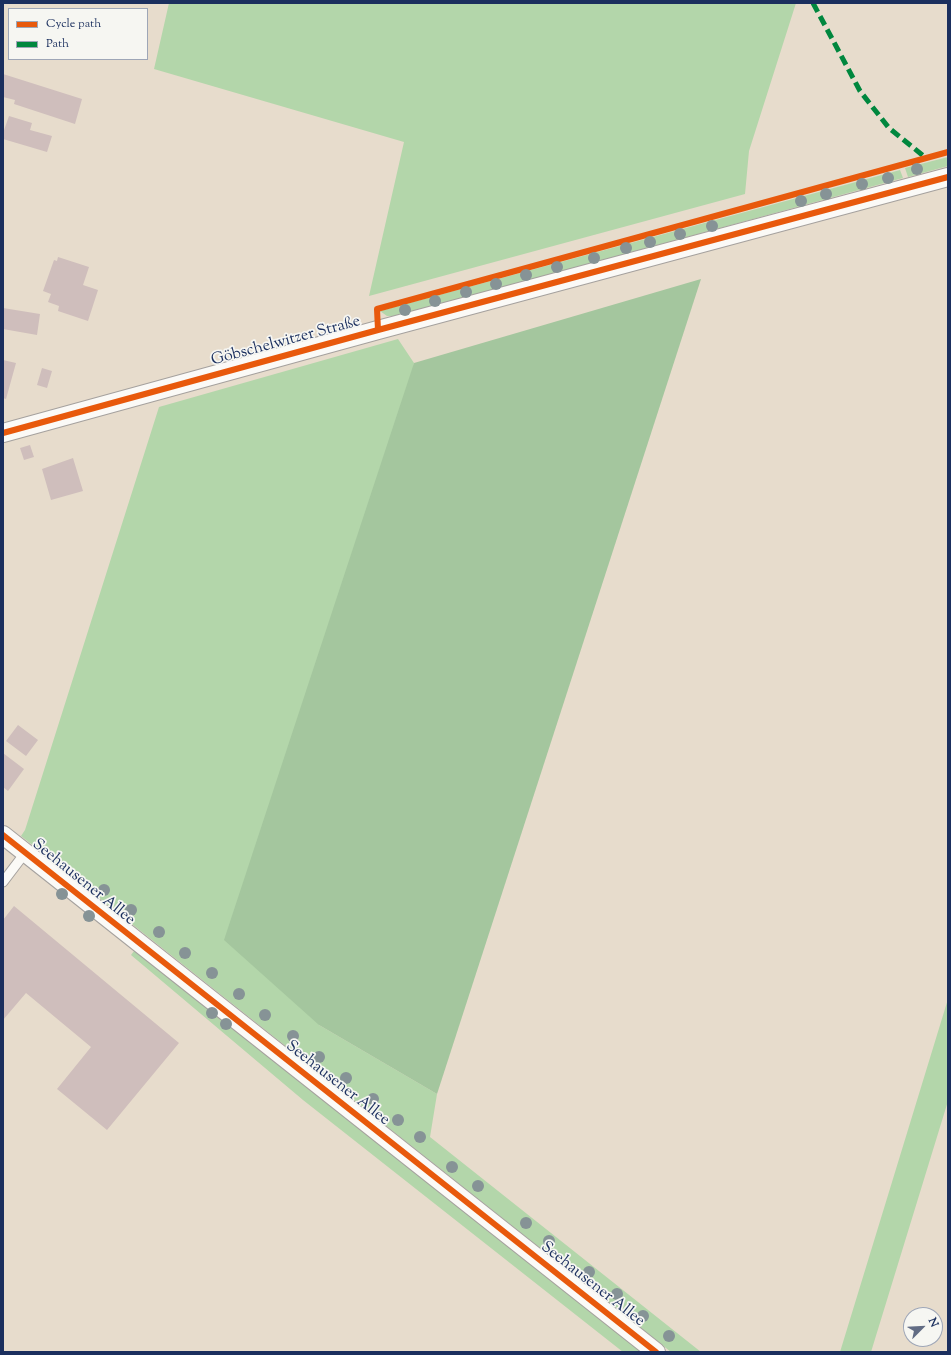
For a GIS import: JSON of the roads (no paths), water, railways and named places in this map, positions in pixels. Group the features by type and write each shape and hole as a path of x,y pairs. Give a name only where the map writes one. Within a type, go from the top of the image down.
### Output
{"street":[{"name":"Göbschelwitzer Straße","path":"3,434 378,330 948,176"},
{"name":"Seehausener Allee","path":"3,835 656,1352"}],"lane":[{"path":"3,882 25,853"}]}
